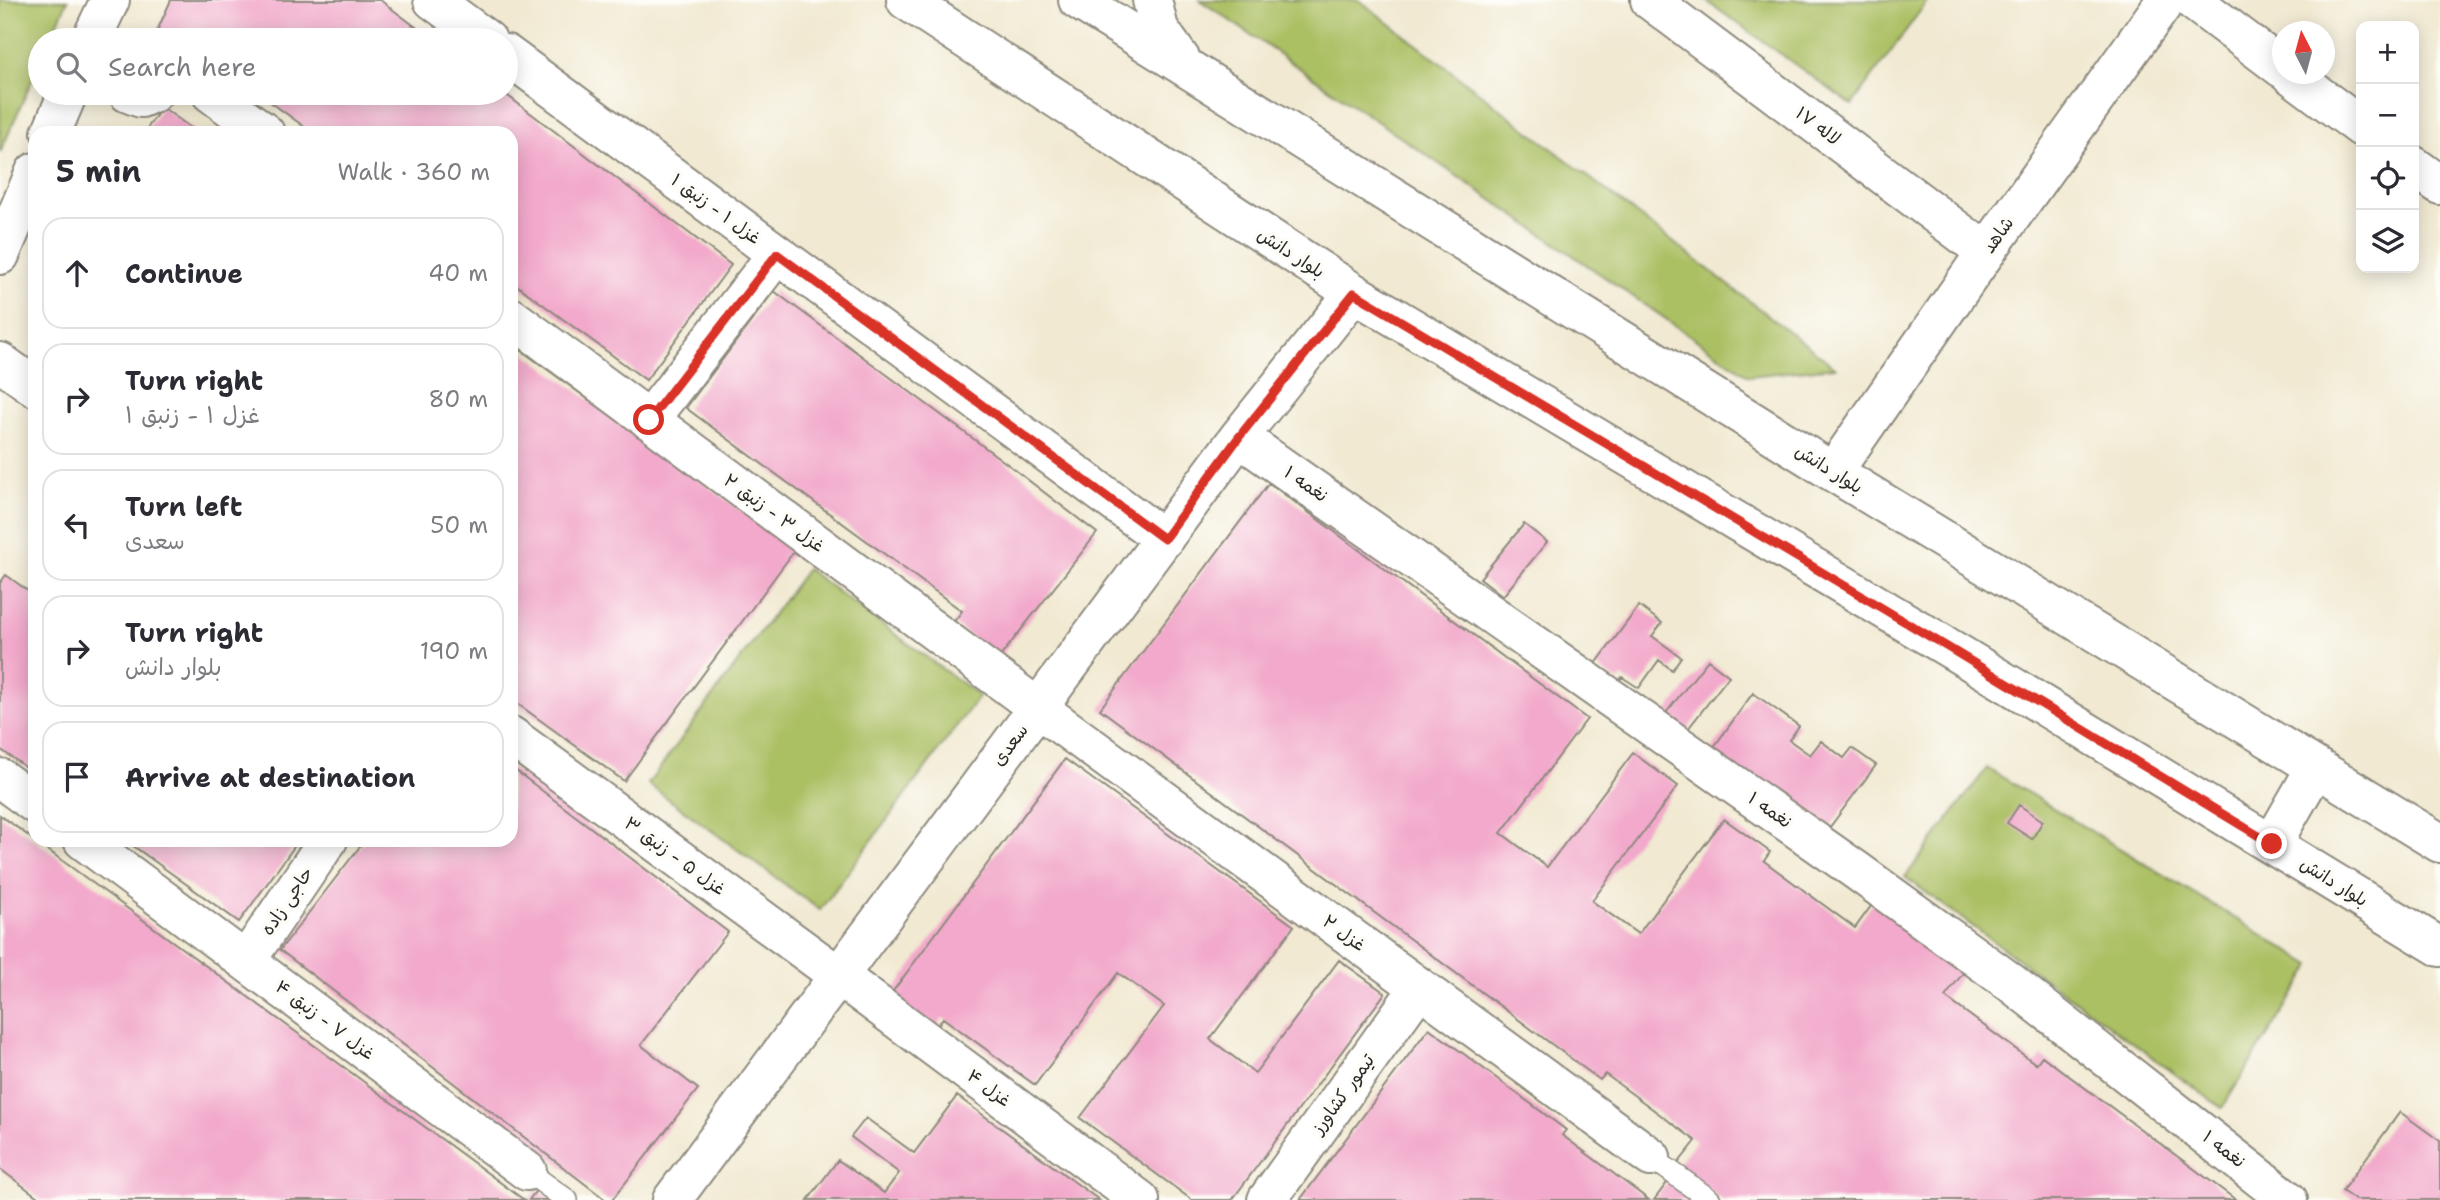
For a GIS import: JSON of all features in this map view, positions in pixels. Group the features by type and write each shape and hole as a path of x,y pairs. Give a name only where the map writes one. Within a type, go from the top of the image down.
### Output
{"street":[{"path":"97,28 110,0"},
{"path":"432,0 470,28"},
{"name":"بلوار دانش","path":"906,0 1354,293 1966,658 2440,947"},
{"name":"بلوار دانش","path":"1078,0 1833,472 2440,844"},
{"path":"1152,0 1159,29 1184,64"},
{"name":"لاله ۱۷","path":"1650,0 1986,252"},
{"name":"شاهد","path":"1833,472 2166,0"},
{"path":"2192,0 2272,60"},
{"name":"غزل ۱ - زنبق ۱","path":"518,63 1164,539"},
{"path":"2303,84 2356,123"},
{"path":"54,126 63,105"},
{"path":"227,105 256,126"},
{"path":"2419,170 2440,185"},
{"path":"0,255 28,189"},
{"path":"649,420 777,254"},
{"name":"سعدی","path":"673,1200 1239,437 1354,293"},
{"name":"غزل ۳ - زنبق ۲","path":"518,322 1038,708"},
{"path":"0,362 28,382"},
{"name":"نغمه ۱","path":"1239,437 1846,863 1999,974 2288,1200"},
{"name":"غزل ۲","path":"1038,708 1651,1157"},
{"name":"غزل ۵ - زنبق ۳","path":"518,741 839,975"},
{"path":"2272,844 2316,767"},
{"path":"0,778 28,799"},
{"name":"غزل ۷ - زنبق ۴","path":"92,847 527,1171"},
{"name":"حاجی زاده","path":"246,961 323,847"},
{"name":"غزل ۴","path":"839,975 1140,1200"},
{"name":"تیمور کشاورز","path":"1267,1200 1419,988"}],"lane":[{"path":"1651,1157 1710,1200"},
{"name":"غزل ۷ - زنبق ۴","path":"527,1171 567,1200"}],"green space":[{"path":"0,0 68,0 55,28 28,28 28,89 0,153"},
{"path":"1200,0 1359,0 1835,367 1749,376"},
{"path":"1705,0 1928,0 1852,105"},
{"path":"807,569 979,696 820,910 648,784"},
{"path":"1987,768 2312,965 2222,1108 1905,877"}],"building":[{"path":"171,0 380,0 417,28 158,28"},
{"path":"518,104 731,265 646,380 518,286 518,126 303,126 274,105"},
{"path":"162,107 188,126 149,126"},
{"path":"774,291 1097,533 999,658 953,623 962,611 686,408"},
{"path":"518,348 795,550 624,781 518,704"},
{"path":"1269,483 1587,719 1501,833 1547,867 1633,753 1678,786 1592,901 1638,934 1724,819 1770,852 1764,861 1855,928 1874,902 1966,969 1945,997 2036,1064 2042,1056 2236,1200 1722,1200 1676,1166 1696,1141 1605,1074 1600,1080 1100,709"},
{"path":"1524,524 1547,542 1503,596 1480,578"},
{"path":"6,575 28,591 28,769 0,749 0,583"},
{"path":"1639,606 1662,623 1652,636 1681,657 1672,670 1659,660 1639,688 1622,677 1618,682 1595,665"},
{"path":"1708,660 1729,676 1684,734 1662,718"},
{"path":"1753,693 1799,726 1789,740 1810,755 1821,741 1844,758 1852,748 1876,765 1824,835 1706,758"},
{"path":"1065,759 1294,926 1210,1039 1255,1073 1339,960 1385,993 1232,1200 1192,1200 1080,1118 1164,1006 1118,973 1035,1085 943,1018 930,1035 885,1002"},
{"path":"518,772 728,932 641,1045 698,1089 612,1200 606,1200 280,950 360,847 518,847"},
{"path":"2019,805 2043,821 2032,839 2007,823"},
{"path":"0,815 28,836 28,847 44,847 524,1200 42,1200 0,1169"},
{"path":"135,847 294,847 239,922"},
{"path":"1429,1028 1566,1130 1562,1135 1649,1200 1300,1200"},
{"path":"957,1096 1099,1200 808,1200 838,1160 884,1193 899,1173 851,1137 866,1118 914,1153"},
{"path":"2400,1112 2440,1141 2440,1200 2355,1200 2342,1191"},
{"path":"1670,1179 1698,1200 1654,1200"},
{"path":"537,1189 552,1200 529,1200"}],"route":[{"path":"649,420 777,254 1164,539 1239,437 1354,293 2272,844"}]}
